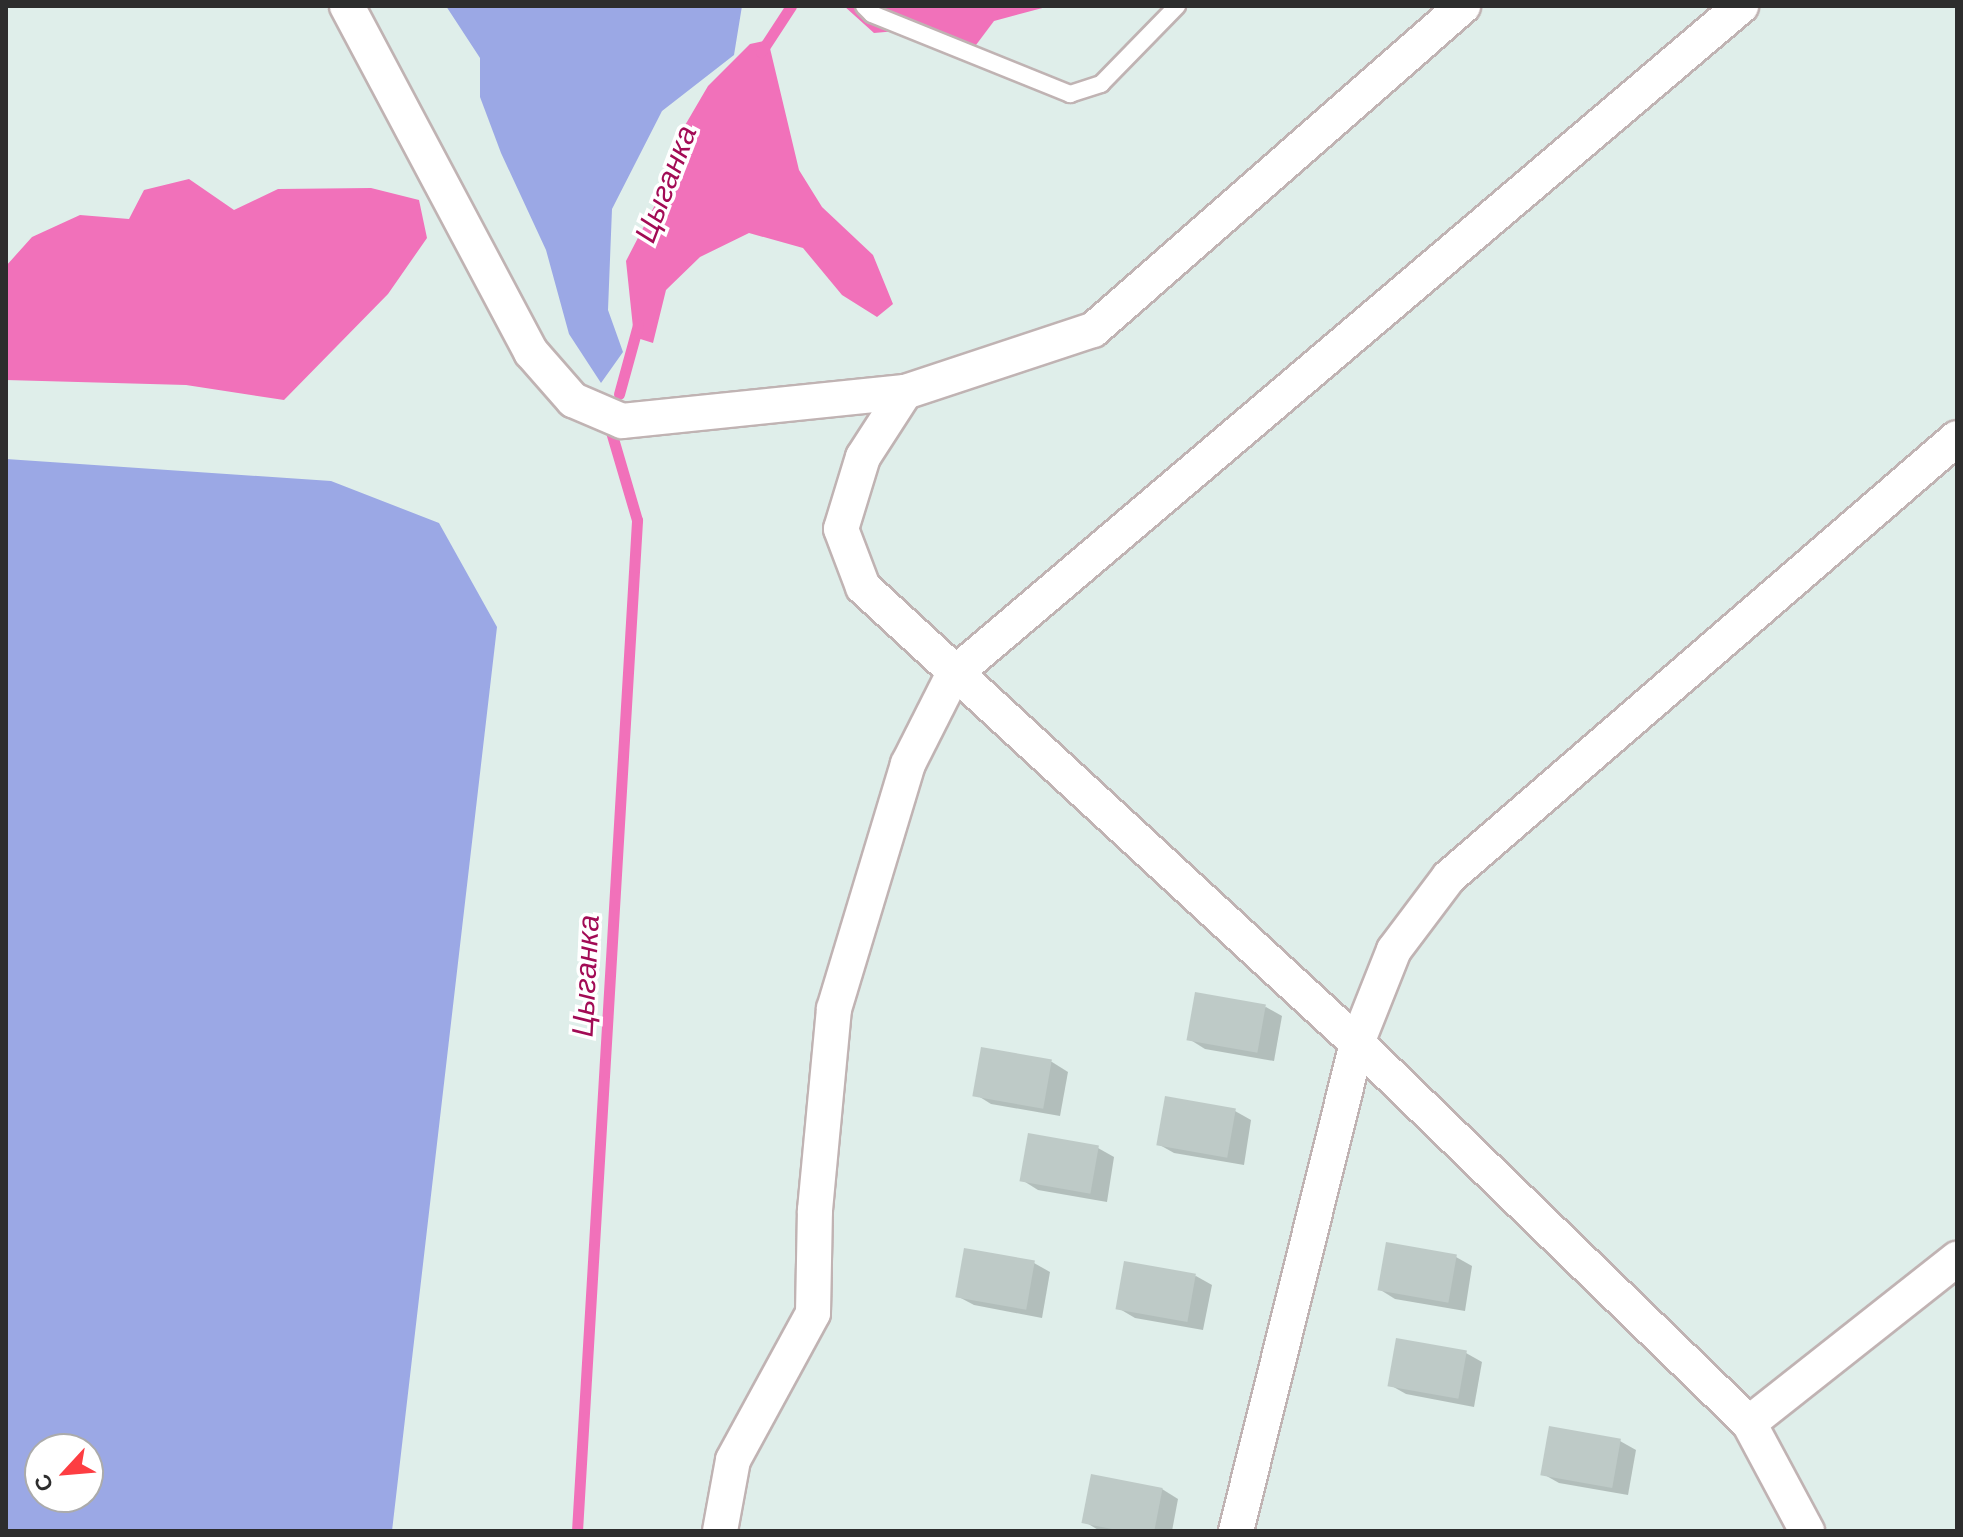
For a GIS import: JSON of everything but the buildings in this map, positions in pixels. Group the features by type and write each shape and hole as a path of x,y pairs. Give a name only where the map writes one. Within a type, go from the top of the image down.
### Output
{"street":[{"path":"347,6 531,352 573,400 622,421 905,392 1093,330 1463,6"},
{"path":"720,1531 733,1460 813,1313 815,1210 834,1009 908,764 953,675 1741,6"},
{"path":"905,392 863,457 841,529 863,587 953,675 1357,1043 1749,1423 1807,1531"},
{"path":"1236,1531 1357,1043 1394,950 1449,877 1957,438"},
{"path":"1749,1423 1957,1259"}],"lane":[{"path":"864,6 872,14 1070,94 1101,84 1177,6"}],"shaded area":[{"path":"446,6 742,6 734,55 662,111 612,209 608,310 623,352 601,383 569,334 546,250 501,153 480,97 480,58"},
{"path":"6,459 331,481 439,523 497,627 392,1531 6,1531"}],"water":[{"path":"844,6 1050,6 994,21 976,45 959,45 930,28 874,33"},
{"path":"768,40 799,170 822,207 873,255 893,304 877,317 842,295 803,248 749,233 700,257 666,290 653,343 634,337 626,261 672,172 684,127 708,86 750,44"},
{"path":"189,179 234,210 278,189 371,188 419,200 427,238 388,294 284,400 186,385 6,380 6,266 32,237 80,215 129,219 144,190"}],"waterway":[{"name":"Цыганка","path":"761,52 791,6"},
{"name":"Цыганка","path":"619,394 638,325"},
{"name":"Цыганка","path":"577,1531 637,520 610,428"}]}
